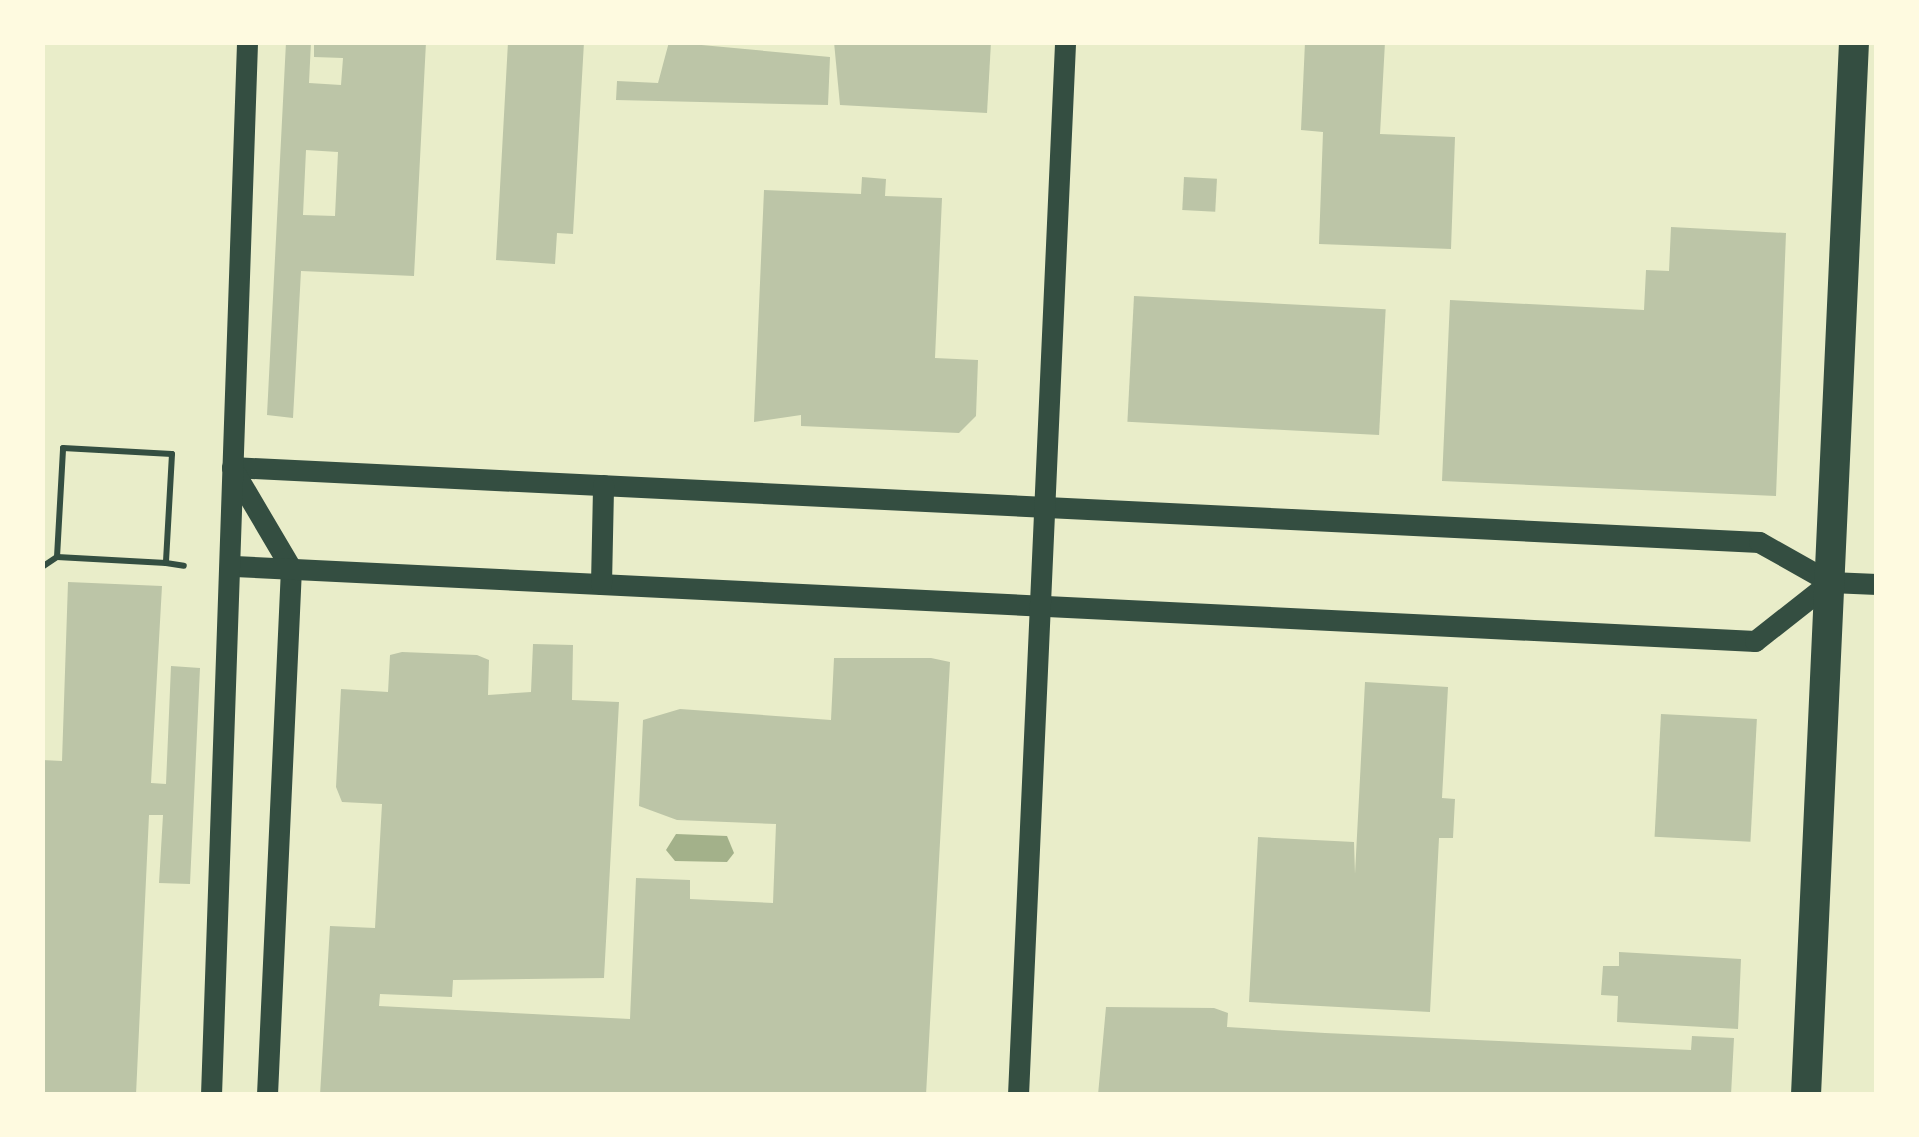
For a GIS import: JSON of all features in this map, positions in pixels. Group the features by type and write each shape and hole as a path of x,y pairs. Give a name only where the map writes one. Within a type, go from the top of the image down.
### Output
{"main road":[{"path":"1806,1095 1854,42"}],"street":[{"path":"211,1095 248,42"},
{"path":"1018,1095 1065,42"},
{"path":"232,467 1760,542 1830,582 1877,584"},
{"path":"232,467 291,568 267,1095"},
{"path":"601,584 603,485"},
{"path":"233,566 1755,641 1830,582"}],"path":[{"path":"57,557 63,448 172,454 166,563"},
{"path":"42,567 57,557 184,566"}],"shaded area":[{"path":"676,834 727,836 734,853 727,862 675,861 666,850"}],"building":[{"path":"286,42 311,42 309,83 341,85 343,58 314,57 314,42 426,42 414,276 301,271 293,418 267,415","holes":["306,150 338,152 335,216 303,215"]},
{"path":"508,42 584,42 573,234 557,233 555,264 496,260"},
{"path":"669,42 830,57 828,105 616,100 617,81 658,83"},
{"path":"834,42 991,42 987,113 840,105"},
{"path":"1305,42 1385,42 1380,134 1455,137 1451,249 1319,244 1323,132 1301,130"},
{"path":"862,177 886,179 885,196 942,198 935,358 978,360 976,416 959,433 801,426 801,415 754,422 764,190 861,194"},
{"path":"1184,177 1217,179 1215,212 1182,210"},
{"path":"1671,227 1786,233 1776,496 1442,481 1450,300 1644,310 1646,270 1669,271"},
{"path":"1134,296 1386,309 1379,435 1127,422"},
{"path":"68,582 162,586 151,783 166,784 171,666 200,668 190,884 159,883 163,815 149,815 136,1095 42,1095 42,760 62,761"},
{"path":"533,644 573,645 572,700 619,702 604,978 453,980 452,997 380,994 379,1006 630,1019 636,878 690,880 690,899 773,903 776,824 677,820 639,806 643,720 680,709 831,720 834,658 931,658 950,662 926,1095 320,1095 330,926 375,928 382,804 342,802 336,787 341,689 388,692 390,655 402,652 477,655 489,660 488,695 531,692"},
{"path":"1365,682 1448,687 1442,798 1455,799 1453,838 1439,838 1430,1012 1249,1002 1258,837 1354,842 1355,874"},
{"path":"1661,714 1757,719 1750,842 1655,837"},
{"path":"1619,952 1741,959 1738,1029 1617,1022 1618,996 1601,995 1603,966 1619,966"},
{"path":"1106,1007 1214,1008 1228,1013 1227,1027 1325,1033 1691,1050 1692,1036 1734,1038 1731,1095 1098,1095"}]}
